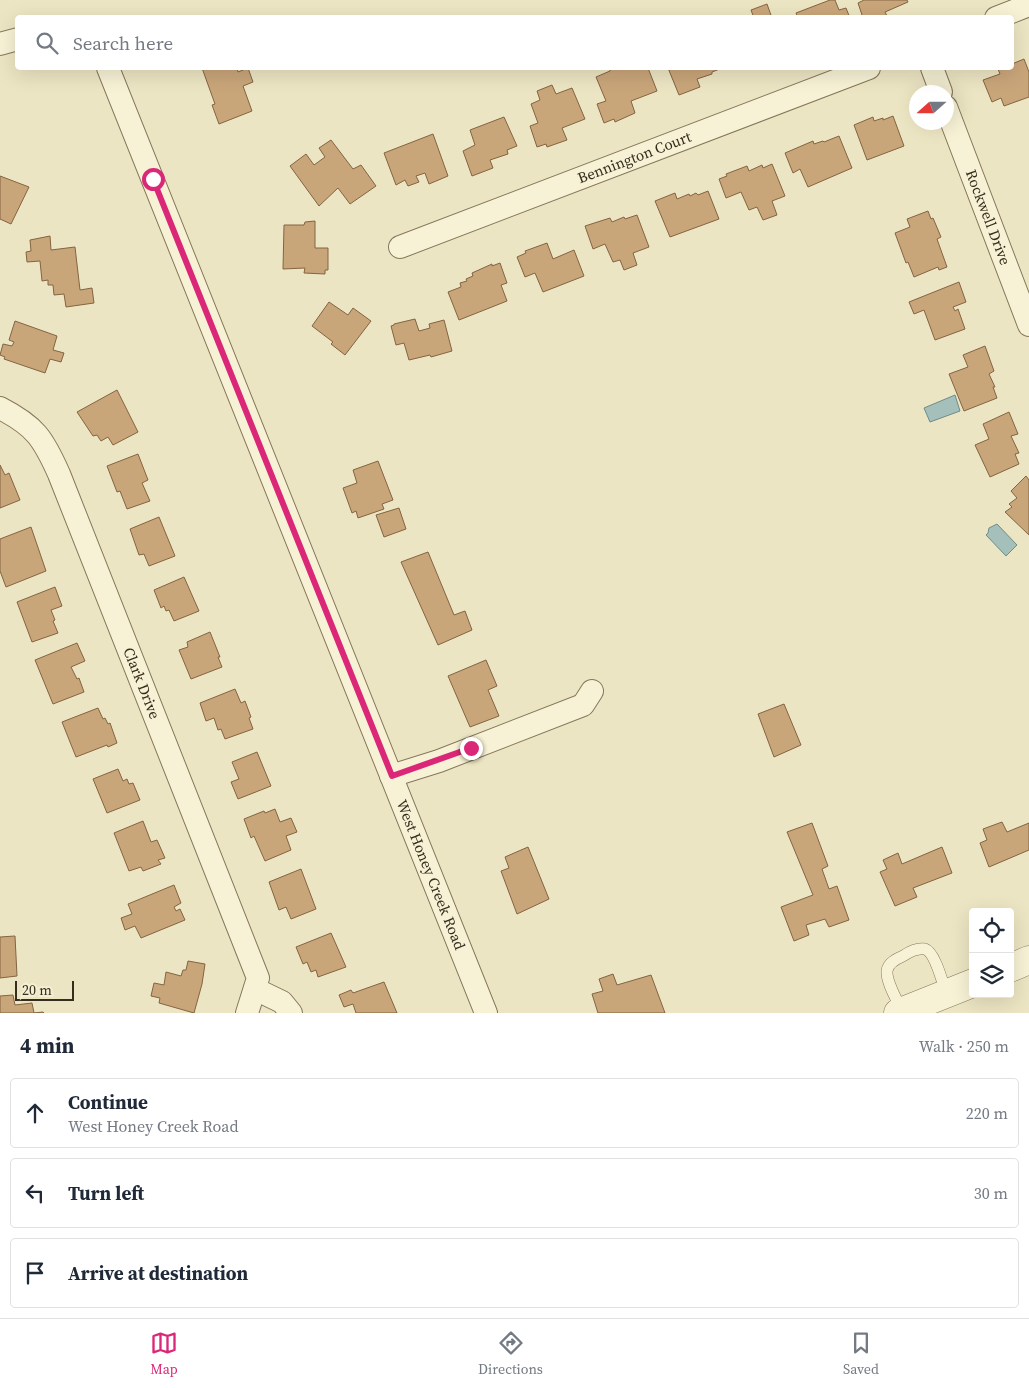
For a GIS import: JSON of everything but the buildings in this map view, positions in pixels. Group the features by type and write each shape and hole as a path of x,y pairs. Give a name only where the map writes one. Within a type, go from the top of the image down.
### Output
{"street":[{"path":"1004,15 1029,5"},
{"path":"0,44 15,40"},
{"name":"West Honey Creek Road","path":"109,70 486,1013"},
{"name":"Bennington Court","path":"400,247 864,70"},
{"path":"933,70 938,85"},
{"name":"Rockwell Drive","path":"954,125 1021,277 1029,325"},
{"name":"Clark Drive","path":"0,408 19,419 39,435 54,462 256,983"},
{"path":"392,776 448,757 583,704 592,691"},
{"path":"1014,966 1029,960"},
{"path":"247,1013 256,983 282,1002 291,1013"},
{"path":"900,1012 969,985"}],"lane":[{"path":"900,1012 888,979 887,970 890,964 910,952 924,949 929,951 934,959 946,994"}],"water":[{"path":"955,395 960,411 930,422 924,408"},
{"path":"997,524 1017,545 1006,556 986,535 989,528"}],"route":[{"path":"153,179 392,776 439,761 471,748"}]}
